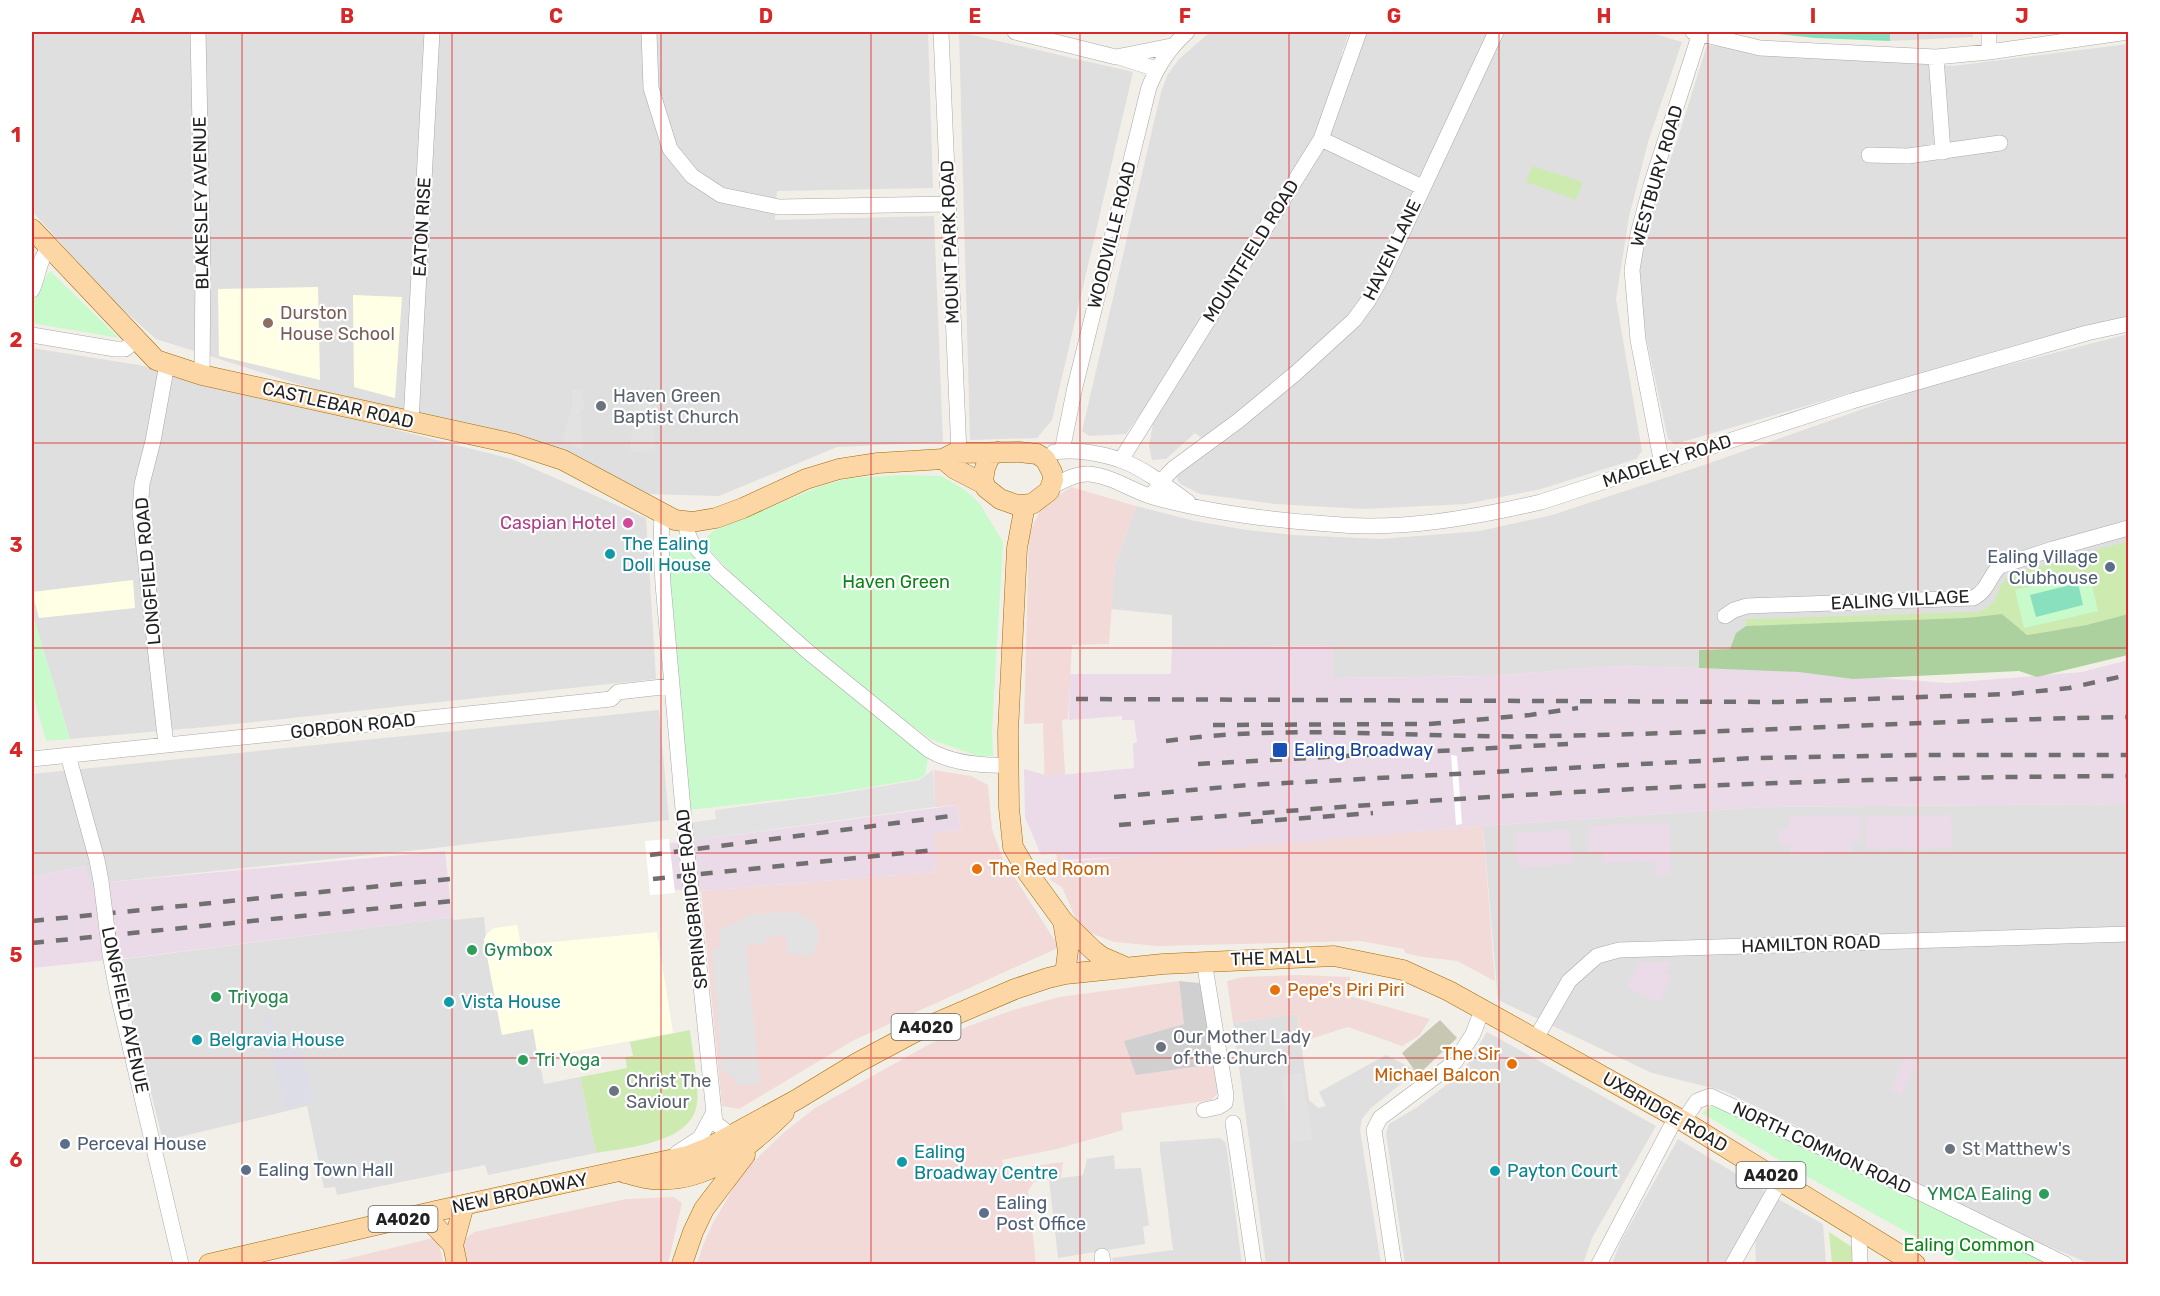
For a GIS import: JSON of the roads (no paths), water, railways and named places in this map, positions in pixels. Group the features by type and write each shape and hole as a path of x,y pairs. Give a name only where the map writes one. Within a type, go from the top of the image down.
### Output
{"main road":[{"name":"CASTLEBAR ROAD","path":"32,229 156,360 202,375 514,444 563,460 675,520 684,521"},
{"path":"684,521 704,521 724,515 806,479 839,469 878,463 951,456 998,452 1019,452 1037,454 1045,459 1053,480 1043,497 1032,504 1009,503 1000,499 984,484 955,469 951,456"},
{"path":"984,484 983,474 987,462 990,456 998,452"},
{"path":"1025,505 1017,548 1008,732 1010,828 1013,847 1028,873 1063,921 1102,957 1126,967"},
{"path":"1063,921 1068,951 1065,974"},
{"name":"THE MALL","path":"1065,974 1204,961 1334,956 1403,970 1477,1007"},
{"name":"A4020","path":"731,1135 889,1045 939,1020 1015,989 1065,974"},
{"name":"UXBRIDGE ROAD","path":"1477,1007 1679,1119 1915,1264"},
{"name":"A4020","path":"701,1173 726,1162 760,1136 796,1100"},
{"name":"NEW BROADWAY","path":"209,1264 464,1205 666,1162 708,1148 731,1135"},
{"path":"699,1219 760,1136"},
{"path":"666,1162 683,1162 693,1167 701,1173 705,1185 706,1196 682,1264"},
{"name":"NEW BROADWAY","path":"627,1170 652,1179 676,1178 701,1173"},
{"path":"457,1264 453,1245 464,1205"},
{"path":"421,1215 453,1245"}],"street":[{"name":"BLAKESLEY AVENUE","path":"198,32 203,271 202,375"},
{"name":"EATON RISE","path":"411,422 432,32"},
{"path":"649,32 651,88 670,149 692,176 721,195 779,207 949,204"},
{"name":"MOUNT PARK ROAD","path":"941,32 949,204 951,456"},
{"path":"1015,32 1156,69"},
{"name":"WOODVILLE ROAD","path":"1062,451 1063,436 1149,87 1156,69 1171,46 1187,32"},
{"name":"MOUNTFIELD ROAD","path":"1121,460 1321,140 1359,32"},
{"name":"HAVEN LANE","path":"1151,496 1174,468 1288,380 1354,320 1380,280 1496,32"},
{"path":"1696,32 1760,48 1936,57 1989,52 2128,32"},
{"name":"WESTBURY ROAD","path":"1662,464 1638,340 1632,270 1638,234 1651,185 1696,32"},
{"path":"1989,32 1989,52"},
{"path":"1116,57 1171,46"},
{"path":"1936,57 1942,152"},
{"path":"1321,140 1422,188"},
{"path":"1869,155 1908,156 2000,143"},
{"path":"32,290 38,279 43,255 49,248"},
{"name":"MADELEY ROAD","path":"1050,487 1086,474 1110,480 1151,496 1195,507 1253,517 1332,525 1400,525 1478,516 1542,502 1896,387 2087,333 2128,324"},
{"path":"32,335 115,349 125,349 137,339"},
{"name":"LONGFIELD ROAD","path":"166,745 140,512 142,484 153,441 167,364"},
{"name":"MADELEY ROAD","path":"1037,454 1062,451 1121,460 1162,483 1195,507"},
{"path":"662,512 663,584 671,686"},
{"path":"684,521 692,543 718,572 806,650 929,750 948,758 970,763 1009,765"},
{"name":"EALING VILLAGE","path":"1725,616 1734,609 1747,606 1973,598 1985,590 1994,571 2009,562 2128,528"},
{"name":"GORDON ROAD","path":"32,759 611,699 618,692 671,686"},
{"name":"SPRINGBRIDGE ROAD","path":"671,686 714,1112"},
{"name":"LONGFIELD AVENUE","path":"68,755 97,860 117,991 181,1264"},
{"name":"HAMILTON ROAD","path":"1536,1038 1569,981 1597,956 1619,950 2128,934"},
{"path":"1204,961 1226,1095 1225,1103 1221,1106 1204,1110"},
{"path":"1394,1264 1374,1130 1380,1118 1455,1062 1473,1034 1477,1007"},
{"name":"NORTH COMMON ROAD","path":"1599,1264 1679,1119 1697,1101 1710,1096 1929,1197 2065,1264"},
{"path":"714,1112 715,1123 731,1135 740,1138 760,1136"},
{"path":"627,1170 687,1148 700,1138 714,1112"},
{"path":"1233,1123 1254,1264"},
{"path":"1733,1264 1780,1181"},
{"path":"1859,1230 1860,1264"}],"railway":[{"path":"1076,699 1778,702 2010,694 2069,688 2128,675"},
{"path":"1213,725 1429,724 1530,715 1578,708"},
{"path":"1166,741 1261,733 1548,736 2128,717"},
{"path":"1198,764 1568,744"},
{"path":"1114,797 1248,785 1755,758 2128,755"},
{"path":"1119,825 1371,805 1623,790 1875,780 2128,776"},
{"path":"1251,822 1373,813"},
{"path":"650,855 958,815"},
{"path":"653,879 934,850"},
{"path":"32,921 450,879"},
{"path":"32,943 452,901"}],"place":[{"name":"Durston House School","path":"268,323"},
{"name":"Haven Green Baptist Church","path":"601,406"},
{"name":"Caspian Hotel","path":"628,523"},
{"name":"The Ealing Doll House","path":"610,554"},
{"name":"Ealing Village Clubhouse","path":"2110,567"},
{"name":"Ealing Broadway","path":"1280,750"},
{"name":"The Red Room","path":"977,869"},
{"name":"Gymbox","path":"472,950"},
{"name":"Pepe's Piri Piri","path":"1275,990"},
{"name":"Triyoga","path":"216,997"},
{"name":"Vista House","path":"449,1002"},
{"name":"Belgravia House","path":"197,1040"},
{"name":"Our Mother Lady of the Church","path":"1161,1047"},
{"name":"Tri Yoga","path":"523,1060"},
{"name":"The Sir Michael Balcon","path":"1512,1064"},
{"name":"Christ The Saviour","path":"614,1091"},
{"name":"Perceval House","path":"65,1144"},
{"name":"St Matthew's","path":"1950,1149"},
{"name":"Ealing Broadway Centre","path":"902,1162"},
{"name":"Ealing Town Hall","path":"246,1170"},
{"name":"Payton Court","path":"1495,1171"},
{"name":"YMCA Ealing","path":"2044,1194"},
{"name":"Ealing Post Office","path":"984,1213"}],"park label":[{"name":"Haven Green","path":"896,582"},
{"name":"Ealing Common","path":"1969,1245"}]}
